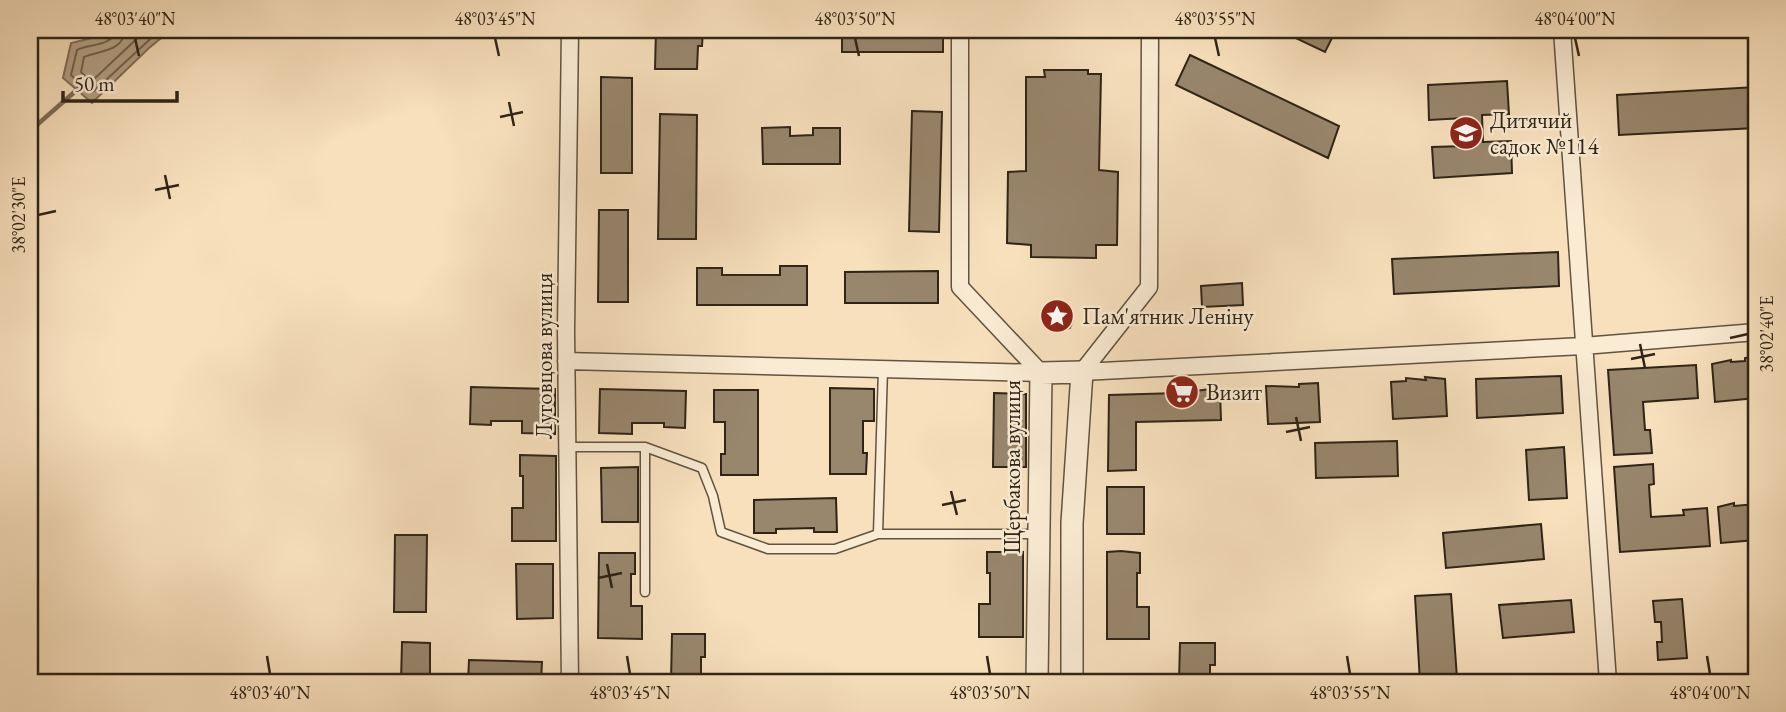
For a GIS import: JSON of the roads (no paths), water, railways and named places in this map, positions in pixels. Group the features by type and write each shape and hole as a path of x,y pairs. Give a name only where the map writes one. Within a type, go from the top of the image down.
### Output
{"street":[{"name":"Луговцова вулиця","path":"570,30 566,361 570,682"},
{"name":"Щербакова вулиця","path":"960,30 960,287 1041,373 1037,682"},
{"path":"1072,682 1072,523 1082,372 1149,287 1150,30"},
{"path":"1562,30 1608,682"},
{"path":"566,361 1041,373 1583,346 1756,332"}],"lane":[{"path":"878,534 883,369"},
{"path":"567,447 645,447 702,468 713,496 721,532 768,549 835,550 878,534 1039,534"},
{"path":"645,447 645,592"}],"water":[{"path":"111,30 171,30 92,103 63,78 71,43 108,34"}],"waterway":[{"path":"30,131 79,88"}],"place":[{"name":"Дитячий садок №114","path":"1466,133"},
{"name":"Пам'ятник Леніну","path":"1057,316"},
{"name":"Визит","path":"1182,392"}]}
